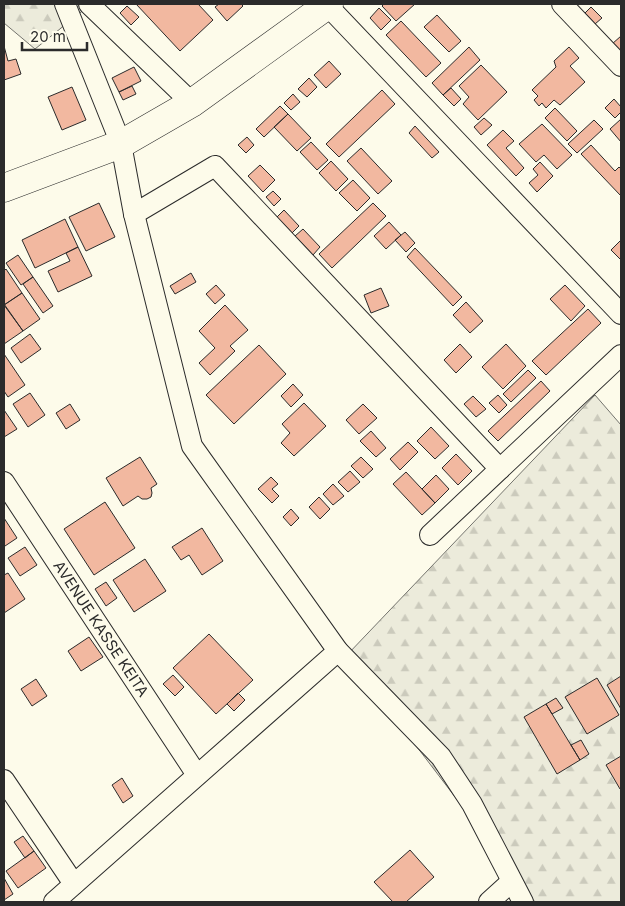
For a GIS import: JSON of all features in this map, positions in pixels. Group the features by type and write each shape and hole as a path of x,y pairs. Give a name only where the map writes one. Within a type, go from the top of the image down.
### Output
{"main road":[{"path":"4,188 121,144 192,103 327,4"}],"street":[{"path":"65,4 121,144 134,214 192,446 338,651 441,758 472,804 523,902"},
{"path":"89,4 192,103"},
{"path":"327,4 621,314"},
{"path":"562,4 621,66"},
{"path":"134,214 216,166 500,469"},
{"path":"430,535 621,355"},
{"name":"AVENUE KASSE KEITA","path":"4,482 197,775"},
{"path":"54,902 338,651"},
{"path":"4,780 74,884"},
{"path":"489,902 511,882"}],"green space":[{"path":"4,4 91,4 35,49 4,23"},
{"path":"595,395 621,425 621,902 535,902 347,655"}],"building":[{"path":"136,4 198,4 213,20 180,51"},
{"path":"219,4 241,4 243,6 227,21 215,7"},
{"path":"384,4 415,4 396,21 382,6"},
{"path":"127,6 139,17 131,25 120,13"},
{"path":"591,7 602,18 595,24 585,13"},
{"path":"379,8 391,20 381,30 370,18"},
{"path":"437,15 461,41 449,52 424,27"},
{"path":"401,21 441,63 426,77 386,35"},
{"path":"621,36 621,54 612,44"},
{"path":"4,46 8,61 16,59 21,74 4,80"},
{"path":"469,47 480,60 443,95 432,83"},
{"path":"569,47 579,58 570,66 585,82 560,105 554,100 546,108 542,103 539,106 534,100 538,96 532,90 556,67 554,61"},
{"path":"329,61 341,74 326,88 314,75"},
{"path":"481,65 507,92 478,120 463,104 469,97 459,86"},
{"path":"134,67 141,81 119,92 112,78"},
{"path":"309,78 317,87 307,97 298,89"},
{"path":"132,86 136,94 123,100 119,92"},
{"path":"72,87 86,120 62,130 48,97"},
{"path":"451,88 461,99 454,106 443,95"},
{"path":"382,90 395,104 339,157 326,144"},
{"path":"293,94 300,102 291,110 284,103"},
{"path":"614,99 621,107 621,112 615,118 605,108"},
{"path":"280,106 288,114 264,137 256,129"},
{"path":"555,108 577,131 567,141 545,118"},
{"path":"288,114 311,138 297,151 274,127"},
{"path":"484,118 492,125 481,135 474,127"},
{"path":"621,119 621,142 610,129"},
{"path":"594,120 603,129 577,153 568,144"},
{"path":"542,124 572,155 557,169 544,155 536,162 519,144"},
{"path":"415,126 439,152 432,158 409,133"},
{"path":"503,130 514,141 506,148 524,168 516,176 487,145"},
{"path":"247,137 254,145 246,153 238,145"},
{"path":"311,142 328,160 317,170 300,152"},
{"path":"591,145 615,171 619,167 621,169 621,196 581,154"},
{"path":"361,148 392,181 378,194 347,161"},
{"path":"331,161 348,179 336,191 319,173"},
{"path":"540,162 553,176 537,192 529,183 538,175 533,169"},
{"path":"260,165 275,180 263,192 248,176"},
{"path":"353,180 370,198 357,211 339,193"},
{"path":"273,191 281,199 274,206 266,197"},
{"path":"99,203 115,237 86,251 69,217"},
{"path":"373,203 386,216 332,268 319,254"},
{"path":"284,210 299,226 292,233 277,217"},
{"path":"65,219 78,247 35,268 22,240"},
{"path":"389,222 401,235 386,249 374,236"},
{"path":"303,229 320,247 313,255 295,236"},
{"path":"405,232 415,243 406,252 395,240"},
{"path":"621,240 621,260 611,250"},
{"path":"78,247 92,276 58,292 48,271 70,261 66,253"},
{"path":"415,248 462,297 453,306 407,257"},
{"path":"18,255 33,277 21,285 6,263"},
{"path":"6,269 22,293 4,305 4,271"},
{"path":"191,273 196,282 175,294 170,286"},
{"path":"33,277 53,306 43,313 23,284"},
{"path":"216,285 225,295 215,304 206,294"},
{"path":"565,285 585,306 571,321 550,299"},
{"path":"381,288 389,306 371,313 364,295"},
{"path":"22,293 40,319 23,331 4,305"},
{"path":"466,302 483,321 470,333 453,315"},
{"path":"4,304 23,331 4,344"},
{"path":"225,305 248,330 230,346 235,351 210,375 199,363 215,348 199,331"},
{"path":"588,309 601,323 546,375 532,361"},
{"path":"30,334 41,349 21,363 11,348"},
{"path":"460,344 472,357 456,373 444,360"},
{"path":"506,344 526,366 503,389 482,367"},
{"path":"259,345 286,374 234,424 206,395"},
{"path":"4,354 25,385 8,397 4,391"},
{"path":"528,370 536,378 511,402 503,394"},
{"path":"541,381 550,391 498,441 488,431"},
{"path":"293,384 303,395 291,407 281,396"},
{"path":"30,393 45,415 28,427 13,404"},
{"path":"498,395 507,405 499,413 489,403"},
{"path":"473,396 486,409 476,417 464,404"},
{"path":"304,403 326,426 294,456 281,443 290,433 282,424"},
{"path":"70,404 80,420 66,429 56,413"},
{"path":"363,404 377,418 359,434 346,420"},
{"path":"4,410 17,429 4,437"},
{"path":"431,427 449,446 435,459 417,441"},
{"path":"371,431 386,448 376,457 360,441"},
{"path":"408,442 418,452 400,470 390,459"},
{"path":"456,454 472,471 458,485 442,468"},
{"path":"140,457 157,484 151,488 151,497 142,499 138,496 123,506 106,478"},
{"path":"361,457 373,469 363,478 351,466"},
{"path":"350,471 360,482 348,492 338,482"},
{"path":"406,472 435,503 422,515 393,484"},
{"path":"436,475 449,489 435,503 422,489"},
{"path":"271,477 278,484 272,489 279,496 272,503 258,489"},
{"path":"333,484 344,496 333,505 323,494"},
{"path":"319,497 330,509 320,519 309,507"},
{"path":"105,502 135,548 94,575 64,529"},
{"path":"291,509 299,518 291,526 283,517"},
{"path":"4,518 17,538 5,546 4,545"},
{"path":"202,528 223,561 202,575 189,555 181,560 172,547"},
{"path":"25,547 37,565 20,576 8,558"},
{"path":"145,559 166,591 134,612 113,580"},
{"path":"8,573 25,599 4,613 4,575"},
{"path":"106,582 117,598 106,606 95,589"},
{"path":"209,634 253,680 216,714 173,668"},
{"path":"89,637 103,657 81,671 68,651"},
{"path":"173,675 184,687 175,696 163,684"},
{"path":"621,676 621,709 607,685"},
{"path":"597,678 619,715 587,734 565,697"},
{"path":"36,679 47,696 32,706 21,689"},
{"path":"238,693 245,700 234,711 227,704"},
{"path":"556,698 563,708 552,714 546,704"},
{"path":"546,704 580,760 557,774 524,717"},
{"path":"581,740 589,754 580,760 571,745"},
{"path":"621,756 621,789 620,789 606,765"},
{"path":"122,778 133,796 123,803 112,785"},
{"path":"23,836 34,851 25,858 14,842"},
{"path":"410,850 434,877 406,902 393,902 374,882"},
{"path":"34,851 46,868 18,888 6,871"},
{"path":"4,878 13,894 4,900"}]}
